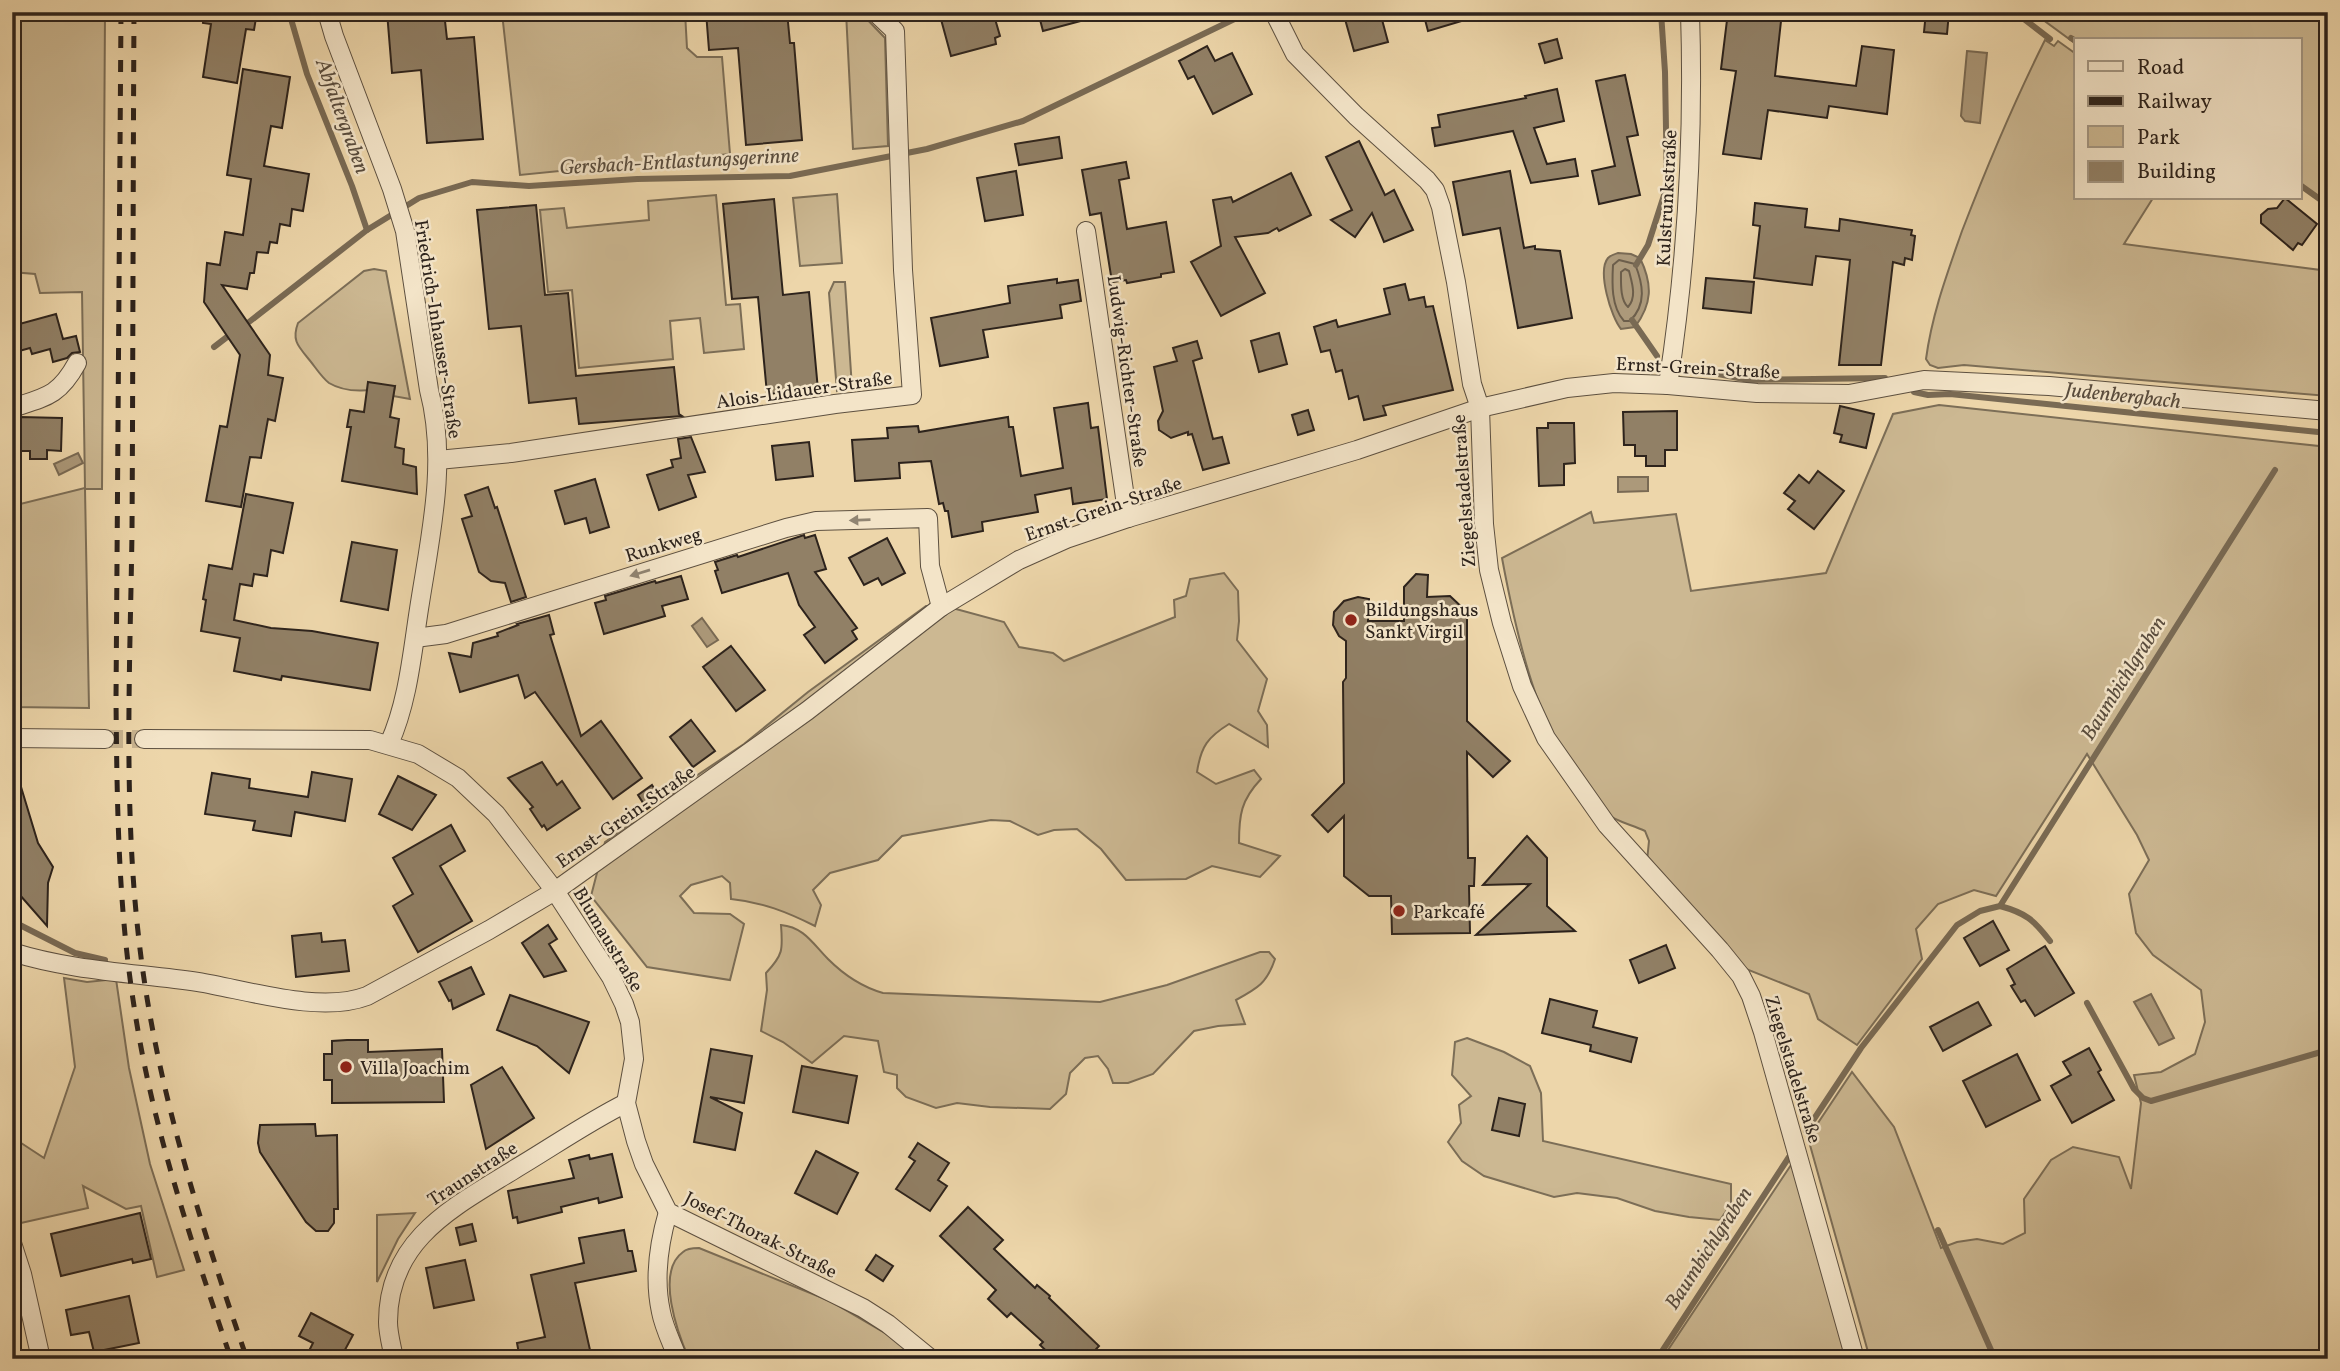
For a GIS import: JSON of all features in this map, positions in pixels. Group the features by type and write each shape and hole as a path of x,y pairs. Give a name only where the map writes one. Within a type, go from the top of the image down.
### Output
{"street":[{"name":"Friedrich-Inhauser-Straße","path":"327,12 405,230 433,408 438,460 415,638 401,715 388,744"},
{"name":"Alois-Lidauer-Straße","path":"438,460 511,453 821,406 912,395 903,270 895,31 875,12"},
{"name":"Kulstrunkstraße","path":"1668,385 1679,315 1690,176 1690,12"},
{"name":"Ziegelstadelstraße","path":"1274,13 1295,54 1435,190 1456,282 1472,384 1480,408 1486,555 1495,600 1522,686 1546,738 1607,825 1730,961 1751,996 1855,1359"},
{"name":"Ludwig-Richter-Straße","path":"1086,231 1128,518"},
{"path":"12,408 44,398 56,391 66,383 77,363"},
{"name":"Ernst-Grein-Straße","path":"12,952 110,972 197,982 281,998 350,1002 367,996 555,891 807,711 941,607 1018,560 1066,539 1128,518 1357,450 1480,408 1567,387 1614,383 1757,393 1849,394 1924,380 2049,386 2328,411"},
{"name":"Runkweg","path":"415,638 446,634 816,521 928,518 932,573 941,607"},
{"path":"12,738 105,739"},
{"name":"Blumaustraße","path":"144,739 370,740 429,760 458,778 484,801 555,891 611,977 624,1003 634,1059 626,1103"},
{"name":"Josef-Thorak-Straße","path":"626,1103 636,1141 668,1212 863,1308 888,1324 931,1359"},
{"name":"Traunstraße","path":"394,1359 388,1323 393,1288 399,1268 423,1233 457,1205 626,1103"},
{"path":"668,1212 660,1250 658,1290 661,1312 678,1359"},
{"path":"12,1243 22,1274 41,1359"}],"green space":[{"path":"12,12 105,12 102,489 85,489 89,708 12,707 12,506 85,488 82,292 40,293 35,274 12,272"},
{"path":"685,12 687,48 697,57 722,57 730,154 520,175 502,13"},
{"path":"846,12 860,12 885,38 888,146 853,149"},
{"path":"2044,12 2328,12 2328,205 2302,186 2302,38 2074,38 2074,43 2042,19"},
{"path":"2045,40 2054,46 2058,41 2074,53 2074,200 2152,200 2124,244 2328,271 2328,396 1964,365 1938,368 1930,365 1926,359 1941,294 1962,231 2022,87"},
{"path":"837,194 842,263 800,266 793,198"},
{"path":"716,195 726,305 740,304 744,349 704,353 700,318 670,321 673,359 579,368 572,290 548,292 540,210 564,208 567,228 649,220 648,201"},
{"path":"364,271 386,271 410,399 393,396 395,386 353,390 329,383 296,342 298,323"},
{"path":"834,282 845,282 852,388 837,391 829,293"},
{"path":"1939,405 2328,447 2328,1359 1870,1359 1808,1138 1852,1072 1894,1127 1941,1248 1977,1239 2003,1244 2025,1233 2024,1199 2051,1160 2073,1147 2119,1157 2131,1189 2141,1103 2134,1075 2161,1072 2195,1054 2205,1022 2201,990 2153,955 2136,933 2129,894 2149,860 2137,835 2087,754 1996,896 1974,890 1938,904 1916,929 1922,959 1857,1045 1818,1019 1809,994 1746,969 1647,861 1649,841 1645,831 1609,816 1584,787 1549,727 1525,660 1502,558 1591,512 1594,523 1676,514 1691,591 1826,573 1893,414"},
{"path":"1224,573 1238,591 1237,640 1267,679 1258,711 1267,725 1268,747 1229,724 1207,743 1197,772 1216,784 1254,770 1261,779 1242,808 1239,843 1280,856 1260,877 1212,866 1186,879 1126,880 1101,849 1077,829 1054,830 1038,835 1010,821 991,820 902,836 878,860 830,873 813,890 821,905 815,926 774,908 731,899 730,883 722,876 691,885 680,896 694,913 730,914 744,924 730,980 647,967 591,896 605,842 626,827 654,813 681,786 744,744 808,692 926,606 956,609 1004,622 1019,647 1053,653 1064,661 1175,617 1174,600 1186,596 1190,579"},
{"path":"781,925 802,933 847,975 883,993 1100,1002 1167,985 1260,952 1269,952 1275,959 1261,984 1236,1000 1245,1024 1194,1031 1153,1074 1128,1083 1113,1083 1108,1069 1098,1056 1085,1058 1070,1073 1066,1094 1050,1109 957,1103 936,1108 906,1097 897,1088 897,1075 884,1072 878,1041 844,1036 812,1063 783,1042 761,1031 767,990 766,973 781,952"},
{"path":"64,978 87,982 116,979 129,1068 150,1164 184,1270 157,1277 141,1206 126,1209 83,1186 88,1208 12,1225 12,1137 44,1158 75,1067"},
{"path":"1467,1038 1504,1052 1530,1066 1541,1093 1543,1141 1731,1184 1731,1204 1720,1220 1689,1217 1655,1211 1617,1198 1577,1193 1554,1197 1484,1176 1462,1161 1448,1142 1461,1123 1459,1105 1471,1096 1452,1075 1455,1042"},
{"path":"1793,1162 1848,1359 1662,1359"},
{"path":"415,1213 398,1239 377,1282 377,1215"},
{"path":"699,1248 830,1301 890,1336 918,1359 689,1359 671,1304 671,1274 675,1261 683,1252"}],"water":[{"path":"1967,51 1987,53 1980,123 1965,121 1961,116"},
{"path":"1618,253 1640,258 1649,286 1641,319 1635,327 1621,329 1610,305 1604,273 1608,258"},
{"path":"78,453 83,463 59,475 54,464"},
{"path":"1618,477 1648,477 1648,491 1618,492"},
{"path":"702,618 718,640 707,647 692,626"},
{"path":"2151,994 2174,1038 2159,1045 2134,1002"}],"building":[{"path":"204,12 257,12 254,30 246,29 237,83 203,77 211,24 203,23"},
{"path":"387,12 444,12 447,39 474,37 483,139 427,143 421,70 392,73"},
{"path":"706,12 787,12 790,43 794,43 802,140 746,145 738,48 709,50"},
{"path":"939,12 993,12 1000,36 995,38 996,44 951,56"},
{"path":"1038,12 1091,12 1092,18 1043,31"},
{"path":"1343,12 1380,12 1388,42 1354,51"},
{"path":"1423,12 1475,12 1475,17 1428,31"},
{"path":"1728,12 1782,12 1775,76 1856,86 1862,46 1894,50 1887,114 1829,106 1827,118 1768,110 1761,159 1723,154 1736,71 1721,69"},
{"path":"1926,12 1949,12 1947,34 1924,32"},
{"path":"1557,39 1562,58 1545,63 1539,44"},
{"path":"1207,46 1215,61 1232,53 1252,94 1213,114 1194,76 1188,79 1179,61"},
{"path":"243,69 290,77 282,128 271,126 264,166 309,174 303,211 292,209 290,226 280,224 277,243 270,242 268,253 257,252 254,273 250,273 247,289 222,285 270,355 268,375 283,378 275,421 268,419 261,458 250,457 241,507 206,501 220,426 227,427 240,355 204,302 207,263 220,265 225,232 243,235 251,179 227,175"},
{"path":"1625,75 1638,135 1627,137 1640,195 1599,204 1592,171 1615,166 1596,81"},
{"path":"1557,89 1564,121 1534,128 1547,164 1575,159 1578,176 1531,183 1513,131 1435,146 1432,128 1440,127 1438,115 1526,98 1525,96"},
{"path":"1059,137 1062,158 1019,165 1015,144"},
{"path":"1359,141 1385,195 1394,190 1413,230 1384,242 1372,213 1355,237 1331,220 1352,210 1326,157"},
{"path":"1126,162 1129,178 1119,180 1127,229 1166,222 1174,272 1127,283 1126,280 1112,282 1101,213 1090,215 1082,170"},
{"path":"1016,171 1023,215 985,221 977,178"},
{"path":"1510,171 1524,248 1535,246 1535,249 1560,251 1572,318 1518,328 1500,228 1463,235 1453,182"},
{"path":"1291,173 1311,215 1279,231 1277,228 1268,233 1235,237 1265,293 1221,316 1191,262 1221,246 1213,200 1231,197 1233,202"},
{"path":"774,199 783,295 809,292 818,390 767,394 758,297 732,299 723,204"},
{"path":"2283,200 2287,200 2317,224 2302,245 2298,243 2293,250 2261,223 2261,215 2268,209 2277,208"},
{"path":"1755,203 1807,209 1805,227 1839,231 1840,219 1912,230 1911,235 1915,236 1912,260 1905,258 1904,265 1893,262 1881,365 1839,365 1850,260 1816,256 1812,285 1754,278 1760,226 1753,225"},
{"path":"536,205 545,295 568,293 576,376 674,367 679,414 682,416 579,424 576,398 529,403 521,326 489,329 477,210"},
{"path":"1706,278 1754,282 1751,313 1703,308"},
{"path":"1057,279 1057,283 1078,280 1081,301 1060,305 1062,318 983,330 988,357 940,366 931,318 1010,303 1008,286"},
{"path":"1405,284 1409,300 1424,297 1426,307 1433,306 1453,390 1383,406 1386,415 1364,420 1358,396 1349,399 1342,370 1336,372 1330,350 1321,352 1314,327 1336,320 1338,327 1390,314 1384,289"},
{"path":"56,314 63,339 76,336 80,352 53,362 50,349 32,354 30,348 12,353 12,326"},
{"path":"1279,333 1287,364 1259,372 1251,341"},
{"path":"1197,341 1202,358 1193,361 1213,439 1222,437 1229,463 1203,470 1192,434 1188,435 1188,432 1171,438 1159,430 1158,421 1163,411 1154,367 1177,361 1173,348"},
{"path":"368,382 395,386 390,417 399,419 395,447 404,449 403,464 416,467 417,494 342,481 351,427 347,427 350,410 364,412"},
{"path":"1088,403 1091,428 1098,427 1107,499 1073,504 1071,488 1035,495 1038,512 982,522 983,531 952,537 948,511 945,511 943,503 939,504 931,461 899,463 900,478 855,481 852,440 888,438 887,428 918,426 919,432 1008,417 1009,427 1013,427 1021,476 1063,468 1054,408"},
{"path":"1840,406 1874,414 1866,448 1840,442 1842,435 1834,433"},
{"path":"1308,410 1314,430 1298,435 1292,415"},
{"path":"1677,411 1677,450 1665,450 1665,466 1646,466 1646,456 1635,456 1635,445 1624,445 1623,412"},
{"path":"62,418 61,451 47,450 47,459 30,459 30,451 15,451 15,419"},
{"path":"1548,423 1574,423 1575,463 1564,464 1564,485 1539,486 1537,428 1548,428"},
{"path":"691,437 705,472 688,475 696,497 659,510 647,475 673,467 671,460 681,458 678,439"},
{"path":"809,442 813,476 776,480 772,446"},
{"path":"1818,471 1844,491 1814,529 1788,509 1795,501 1784,493 1799,475 1809,483"},
{"path":"595,479 609,527 590,533 586,518 565,524 555,491"},
{"path":"488,487 526,597 511,602 505,583 491,581 479,572 462,519 472,516 465,495"},
{"path":"246,494 293,503 283,553 271,550 267,576 254,574 252,586 240,584 234,620 378,643 370,690 282,676 281,680 234,671 240,638 201,631 209,565 232,569"},
{"path":"804,535 805,538 815,535 826,569 815,572 857,628 852,631 857,639 825,663 804,635 815,627 799,605 788,573 722,593 715,571 718,570 715,562"},
{"path":"887,538 905,573 882,585 878,578 864,585 849,558"},
{"path":"352,542 397,550 388,610 341,601"},
{"name":"Bildungshaus Sankt Virgil","path":"1416,574 1428,575 1427,597 1450,596 1467,612 1467,721 1510,761 1493,777 1467,752 1468,858 1475,858 1474,886 1469,886 1470,933 1392,934 1391,896 1369,896 1344,876 1344,816 1328,832 1312,815 1344,783 1343,682 1346,678 1346,641 1339,636 1333,625 1334,612 1344,601 1358,597 1369,599 1368,621 1404,621 1404,587"},
{"path":"681,576 688,599 662,606 665,616 604,634 595,603 606,600 605,596"},
{"path":"549,615 554,634 550,635 581,736 601,721 642,778 613,799 535,692 525,698 518,675 460,692 449,653 471,657 473,643 498,636 497,633 517,624"},
{"path":"731,646 765,690 736,711 703,667"},
{"path":"691,720 715,751 693,767 670,737"},
{"path":"542,762 557,785 562,781 580,808 547,830 530,809 533,807 508,778"},
{"path":"312,772 352,779 345,821 295,812 291,836 253,830 255,821 205,814 212,773 250,779 249,788 308,797"},
{"path":"398,776 436,795 412,830 379,814"},
{"path":"18,777 38,843 53,867 48,883 47,926 12,886 12,778"},
{"path":"652,785 661,799 647,809 638,795"},
{"path":"451,825 465,851 440,866 472,921 418,952 393,906 413,894 393,858"},
{"path":"1527,836 1547,858 1547,906 1575,931 1476,935 1530,884 1483,885"},
{"path":"1993,921 2009,950 1980,966 1964,938"},
{"path":"548,925 557,939 549,944 566,971 544,977 522,943"},
{"path":"321,933 322,942 345,940 349,971 296,977 292,936"},
{"path":"1666,945 1675,968 1639,983 1630,960"},
{"path":"2045,946 2074,993 2035,1016 2025,1000 2021,1002 2011,986 2015,984 2007,969"},
{"path":"471,967 484,994 453,1009 451,1000 449,1001 439,982"},
{"path":"510,995 589,1022 569,1073 537,1046 497,1030"},
{"path":"1550,999 1597,1011 1593,1027 1637,1038 1631,1062 1590,1051 1591,1045 1542,1033"},
{"path":"1978,1002 1991,1025 1943,1051 1930,1027"},
{"path":"368,1040 368,1052 442,1049 444,1102 332,1103 332,1080 324,1080 324,1054 332,1054 332,1041"},
{"path":"2089,1048 2101,1070 2098,1072 2114,1100 2072,1123 2051,1086 2071,1075 2063,1062"},
{"path":"711,1049 752,1056 744,1103 710,1097 742,1113 735,1150 694,1142"},
{"path":"2017,1054 2040,1100 1986,1127 1963,1081"},
{"path":"802,1066 857,1076 848,1123 793,1112"},
{"path":"502,1067 534,1118 486,1149 471,1085"},
{"path":"1499,1098 1525,1104 1519,1136 1492,1130"},
{"path":"315,1124 316,1136 337,1135 338,1209 334,1209 334,1223 328,1231 316,1231 306,1222 260,1152 258,1143 260,1125"},
{"path":"918,1143 949,1163 938,1180 947,1186 930,1211 896,1189 915,1161 909,1157"},
{"path":"816,1151 858,1173 837,1214 795,1193"},
{"path":"612,1154 622,1197 599,1203 598,1198 561,1207 562,1212 518,1223 517,1217 513,1218 508,1191 574,1178 569,1160 589,1155 590,1159"},
{"path":"968,1207 1003,1240 994,1249 1035,1288 1037,1285 1050,1296 1049,1298 1099,1346 1087,1359 1055,1359 1040,1345 1043,1342 1011,1313 1007,1317 988,1299 996,1290 940,1236"},
{"path":"140,1213 151,1259 133,1263 132,1259 61,1276 51,1234"},
{"path":"472,1224 476,1241 460,1245 456,1228"},
{"path":"624,1230 636,1271 575,1283 592,1359 520,1359 517,1343 545,1337 531,1275 584,1263 579,1238"},
{"path":"876,1255 893,1266 883,1281 866,1270"},
{"path":"465,1260 474,1300 434,1308 426,1268"},
{"path":"129,1296 139,1343 94,1352 89,1332 71,1335 66,1310"},
{"path":"311,1313 353,1335 340,1359 305,1359 313,1343 299,1336"}],"waterway":[{"name":"Abfaltergraben","path":"289,12 307,74 367,230"},
{"name":"Gersbach-Entlastungsgerinne","path":"249,322 367,230 419,198 472,182 529,186 637,179 790,176 927,149 1023,121 1249,12"},
{"name":"Judenbergbach","path":"1636,265 1648,245 1667,186 1661,12"},
{"name":"Gersbach-Entlastungsgerinne","path":"2015,12 2050,39"},
{"name":"Gersbach-Entlastungsgerinne","path":"2038,17 2040,12"},
{"name":"Gersbach-Entlastungsgerinne","path":"2302,186 2328,205"},
{"name":"Judenbergbach","path":"1632,320 1657,356"},
{"name":"Gersbach-Entlastungsgerinne","path":"214,347 227,337"},
{"name":"Judenbergbach","path":"1682,367 1749,380 1885,378"},
{"name":"Judenbergbach","path":"1914,392 2328,433"},
{"name":"Baumbichlgraben","path":"1806,1131 1861,1048 1957,925 1980,911 2000,906 2275,470"},
{"name":"Baumbichlgraben","path":"2000,906 2029,918 2050,941"},
{"name":"Baumbichlgraben","path":"12,921 75,953 105,960"},
{"name":"Baumbichlgraben","path":"2087,1003 2134,1089 2143,1098 2151,1101 2328,1050"},
{"name":"Baumbichlgraben","path":"1657,1359 1789,1157"},
{"name":"Baumbichlgraben","path":"1938,1230 1995,1359"}],"tunnel":[{"path":"105,739 144,739"}],"railway":[{"path":"121,12 116,700 118,815 125,930 134,1006 151,1096 188,1228 231,1359"},
{"path":"134,12 129,793 135,897 148,1002 169,1105 197,1208 247,1359"}],"place":[{"name":"Bildungshaus Sankt Virgil","path":"1351,620"},
{"name":"Parkcafé","path":"1399,911"},
{"name":"Villa Joachim","path":"346,1067"}]}
